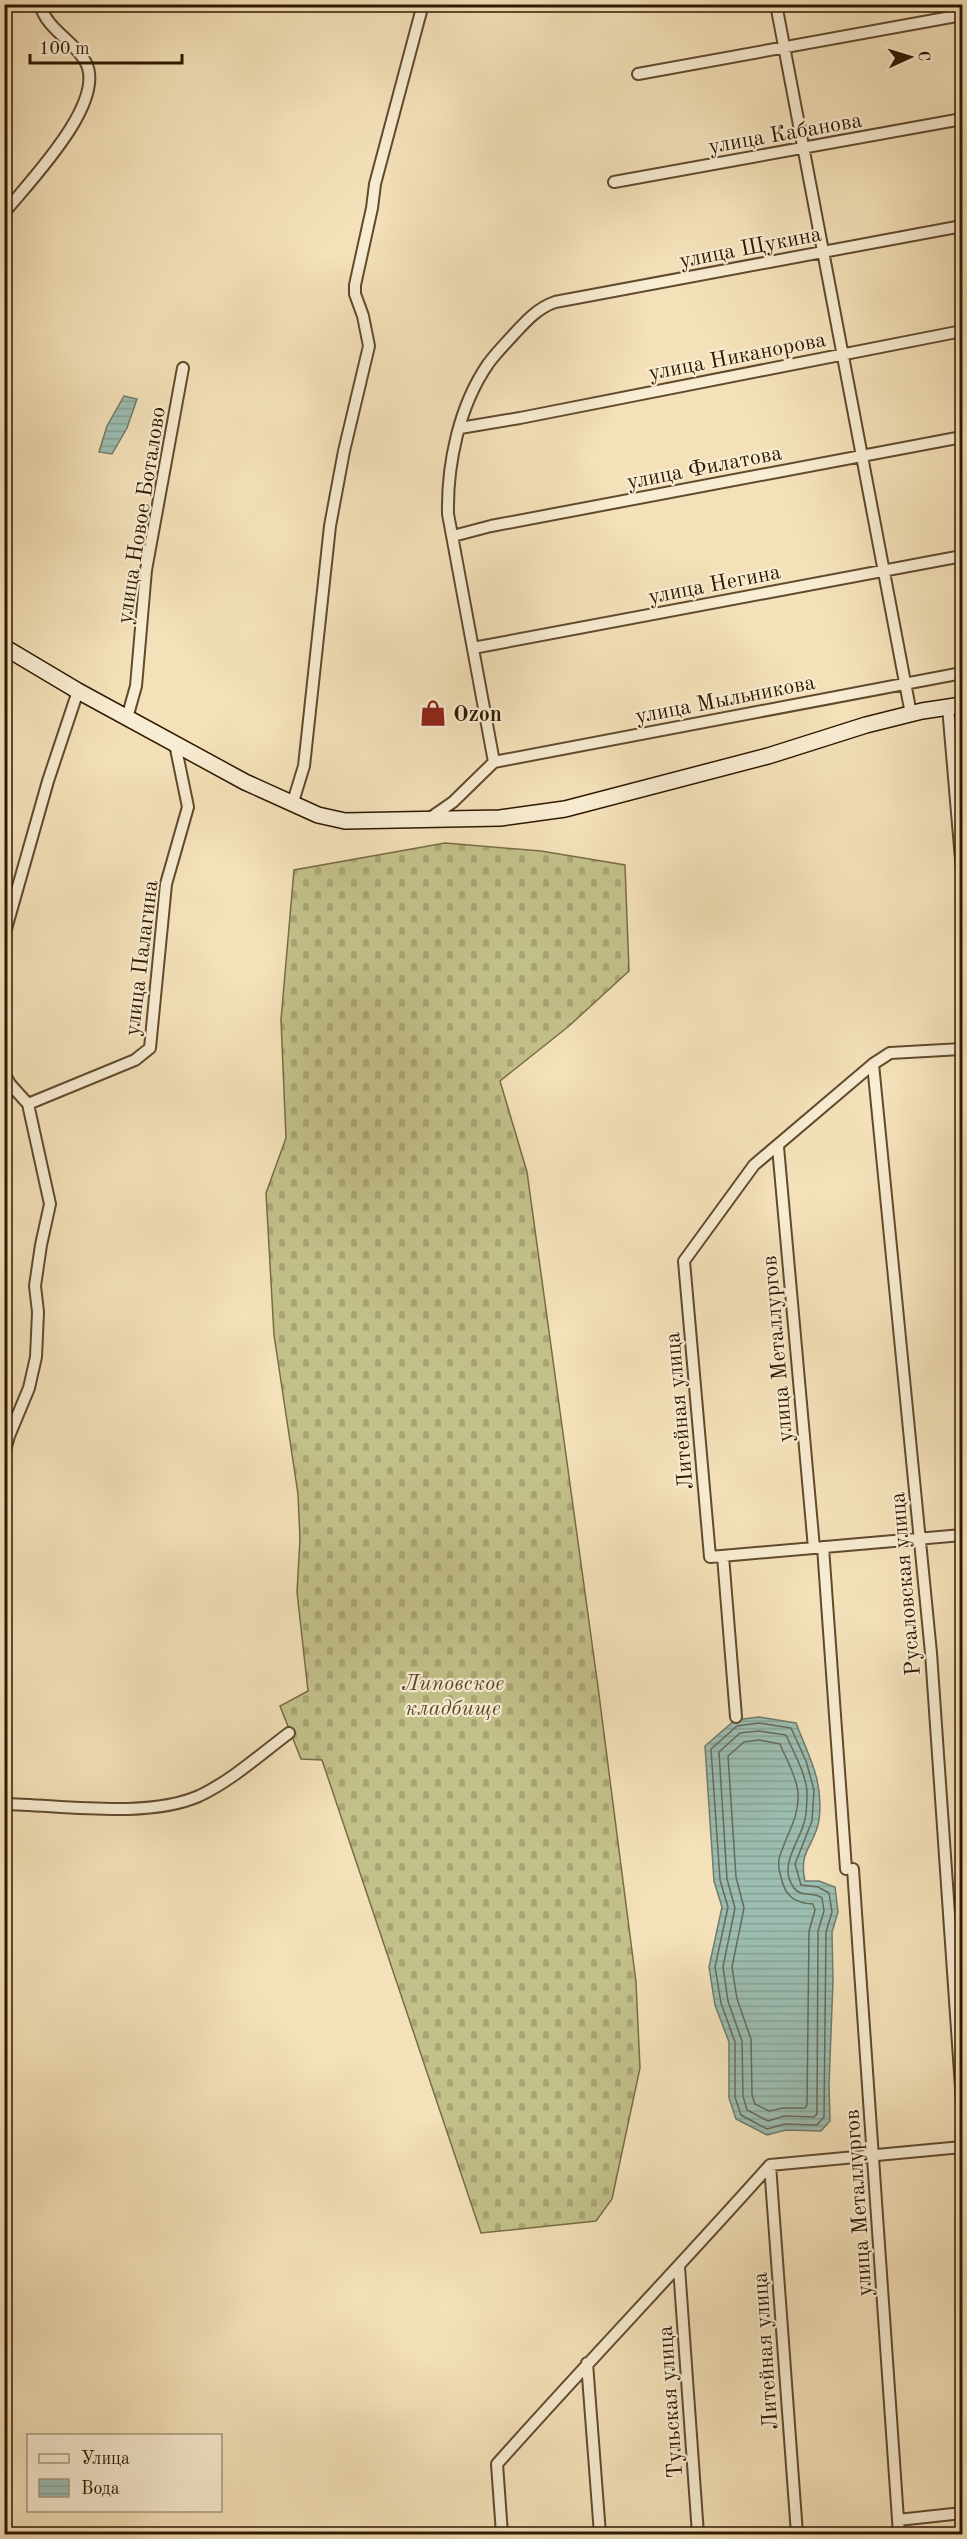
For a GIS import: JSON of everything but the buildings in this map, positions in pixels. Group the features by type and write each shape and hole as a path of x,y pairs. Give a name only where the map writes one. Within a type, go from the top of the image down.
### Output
{"street":[{"path":"4,213 74,124 84,104 89,84 90,75 84,59 49,23 40,4"},
{"path":"292,805 304,766 323,576 336,489 369,346 363,316 355,294 360,259 383,152 423,4"},
{"path":"777,4 911,714"},
{"path":"638,74 963,15"},
{"name":"улица Кабанова","path":"614,183 963,119"},
{"name":"улица Щукина","path":"460,428 467,407 488,363 530,317 546,305 963,226"},
{"name":"улица Никанорова","path":"460,428 963,332"},
{"name":"улица Новое Боталово","path":"129,710 136,686 146,570 183,368"},
{"path":"427,820 453,802 494,762 448,514 448,484 460,428"},
{"name":"улица Филатова","path":"453,536 490,526 963,437"},
{"name":"улица Негина","path":"473,648 963,556"},
{"path":"4,647 78,691 129,710 175,744 292,805 318,815 345,821 528,815 600,802 911,714 955,706 963,871"},
{"name":"улица Мыльникова","path":"494,762 963,673"},
{"path":"4,936 48,781 78,691"},
{"name":"улица Палагина","path":"28,1104 135,1060 150,1048 166,884 188,807 175,744"},
{"path":"453,802 452,809 456,819"},
{"path":"778,1147 873,1064 890,1053 963,1049"},
{"name":"Русаловская улица","path":"873,1064 935,1711 963,2102"},
{"path":"4,1073 10,1084 28,1104 50,1204 35,1286 38,1312 36,1357 28,1388 4,1454"},
{"name":"Литейная улица","path":"723,1556 710,1557 684,1262 754,1165 778,1147"},
{"name":"улица Металлургов","path":"778,1147 850,1869 873,2156 898,2535"},
{"path":"736,1717 723,1556 963,1535"},
{"path":"4,1804 135,1808 187,1801 215,1787 289,1732"},
{"path":"502,2535 497,2464 770,2165 963,2147"},
{"name":"Литейная улица","path":"770,2165 797,2535"},
{"name":"Тульская улица","path":"679,2267 698,2535"},
{"path":"587,2363 600,2535"},
{"path":"897,2520 963,2513"}],"green space":[{"name":"Липовское кладбище","path":"445,843 541,851 625,865 629,971 569,1026 500,1081 527,1172 636,1982 640,2068 612,2199 596,2221 481,2233 322,1760 301,1759 280,1706 308,1691 297,1592 300,1539 298,1494 274,1335 266,1193 286,1138 281,1020 294,870"}],"water":[{"path":"124,396 137,399 127,428 112,454 99,452 107,426"},
{"path":"759,1717 796,1723 814,1770 820,1806 817,1829 805,1855 803,1871 805,1881 819,1881 835,1887 838,1912 832,1932 830,2121 821,2131 786,2130 767,2135 736,2119 729,2098 729,2042 715,2005 709,1967 722,1907 714,1881 705,1746 735,1720"}],"place":[{"name":"Ozon","path":"433,713"}]}
